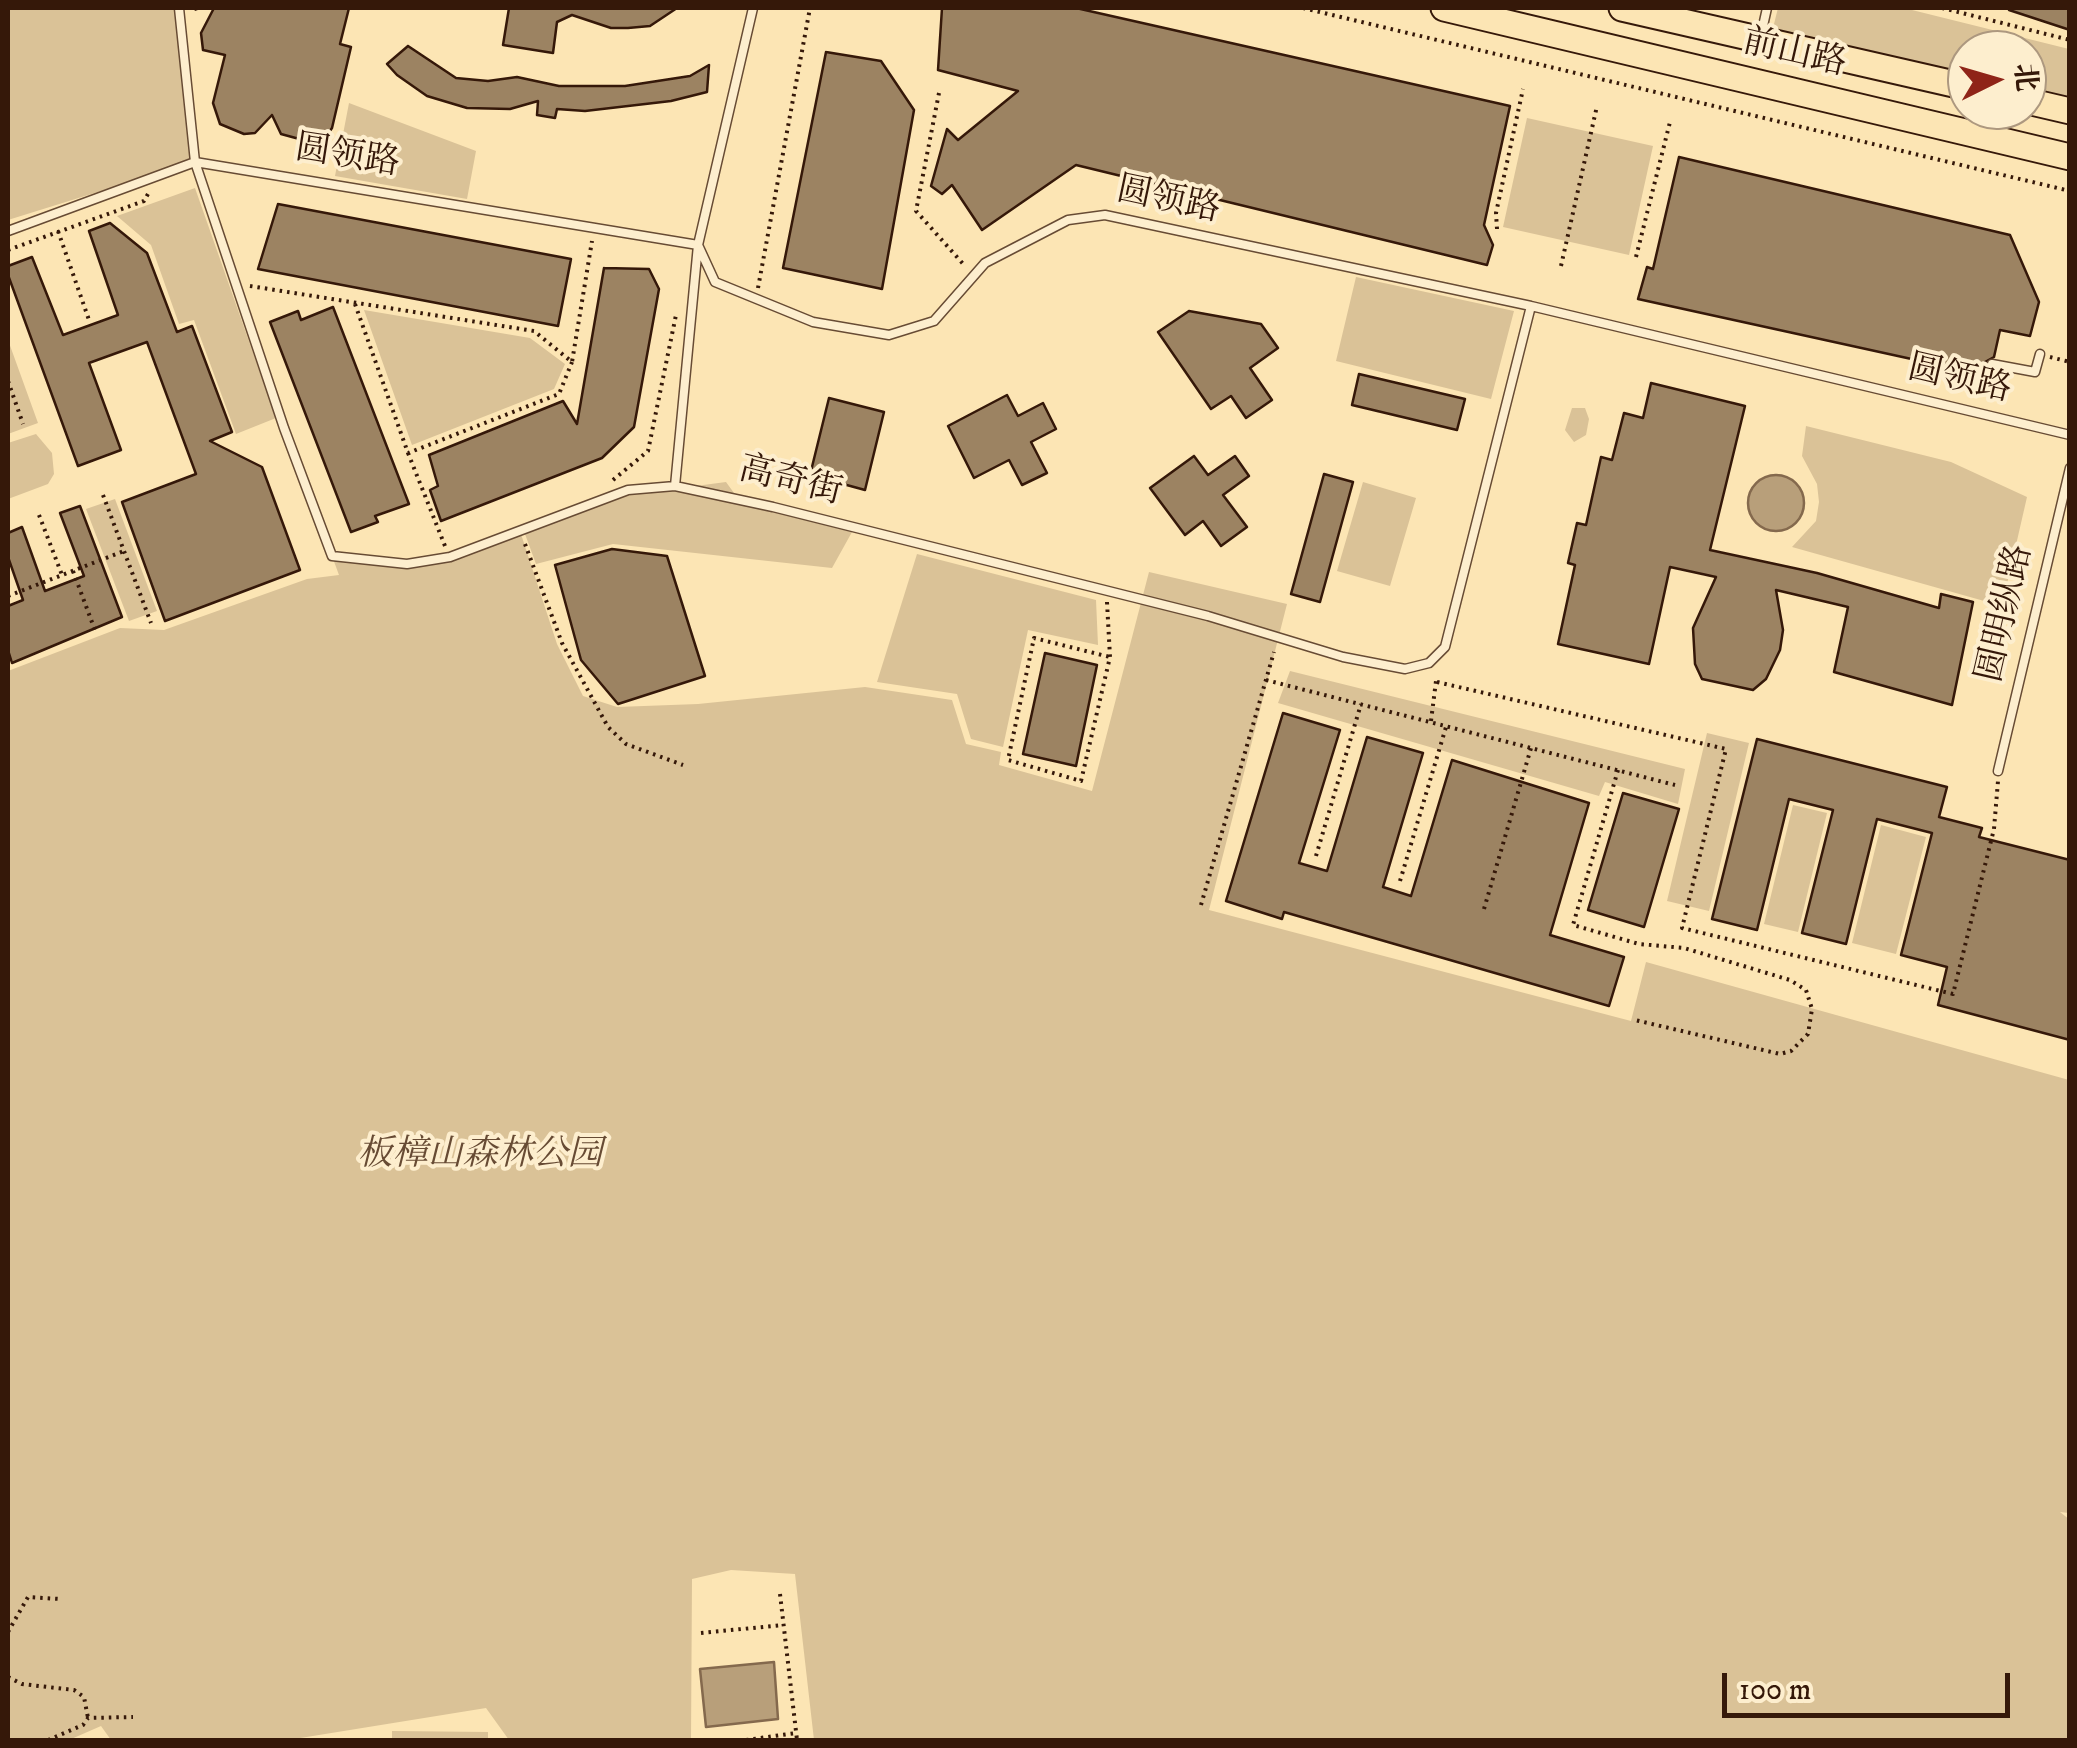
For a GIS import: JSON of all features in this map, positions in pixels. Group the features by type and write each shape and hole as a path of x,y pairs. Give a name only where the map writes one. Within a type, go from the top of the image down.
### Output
{"main road":[{"name":"前山路","path":"1444,8 2070,157"},
{"name":"前山路","path":"1622,8 1947,82"}],"lane":[{"name":"高奇街","path":"179,8 195,162 234,284 332,556 407,564 450,557 628,490 676,486 1405,669 1428,663"},
{"path":"676,486 698,245 753,8"},
{"path":"1760,39 1767,8"},
{"path":"8,232 195,162"},
{"name":"圆领路","path":"195,162 698,245 715,282 813,322 889,335 934,320 985,263 1068,220 1105,216 1532,306 2070,435"},
{"path":"1428,663 1444,647 1532,306"},
{"path":"1992,364 2035,372 2040,354"},
{"name":"圆明纵路","path":"1998,772 2070,468"}],"path":[{"path":"756,300 810,8"},
{"path":"1302,8 2070,191"},
{"path":"1942,8 2070,40"},
{"path":"1496,229 1496,213 1523,89"},
{"path":"938,94 916,211 974,277"},
{"path":"1561,266 1597,106"},
{"path":"1636,257 1670,122"},
{"path":"8,250 144,201 162,174"},
{"path":"408,453 559,394 572,362 594,226"},
{"path":"58,232 90,320"},
{"path":"234,284 534,331 572,362"},
{"path":"355,303 450,557"},
{"path":"599,501 614,478 648,451 678,308"},
{"path":"2040,354 2070,362"},
{"path":"8,381 24,424"},
{"path":"103,495 151,623"},
{"path":"39,514 62,575"},
{"path":"520,531 562,642 608,727 626,744 683,764"},
{"path":"8,596 124,551"},
{"path":"72,571 96,634"},
{"path":"1106,592 1110,657 1081,782 1008,760 1034,638 1110,657"},
{"path":"1201,906 1278,637"},
{"path":"1428,663 1437,682 1431,722"},
{"path":"1266,680 1675,785"},
{"path":"1437,682 1726,749 1682,928 1953,994 1994,829 1998,772"},
{"path":"1316,856 1361,704"},
{"path":"1400,880 1446,726"},
{"path":"1484,909 1531,748"},
{"path":"1618,770 1573,926 1638,944 1684,948 1790,980 1806,990 1812,1009 1808,1034 1791,1051 1780,1054 1635,1020"},
{"path":"780,1594 796,1740"},
{"path":"8,1632 28,1597 60,1599"},
{"path":"701,1633 784,1625"},
{"path":"8,1677 22,1684 74,1690 84,1697 88,1718"},
{"path":"48,1740 88,1718 133,1717"},
{"path":"746,1740 796,1733"}],"green space":[{"path":"8,8 179,8 194,162 8,220"},
{"path":"1778,8 1904,8 1993,30 1947,30 1947,71 1772,32"},
{"path":"2047,44 2069,49 2069,100 2047,95"},
{"path":"349,103 476,151 467,199 335,176"},
{"path":"1527,118 1653,146 1629,255 1503,227"},
{"path":"195,188 276,418 236,434 194,320 179,324 151,245 117,216"},
{"path":"1356,277 1514,311 1491,399 1336,361"},
{"path":"364,310 530,338 565,364 554,389 412,445"},
{"path":"8,340 38,423 8,434"},
{"path":"1572,408 1585,408 1589,419 1586,435 1574,442 1565,430"},
{"path":"1806,426 1951,462 2027,497 2002,606 1792,547 1816,521 1819,502 1817,484 1802,456"},
{"path":"36,434 52,453 54,474 48,484 8,499 8,443"},
{"path":"726,482 742,504 852,532 832,568 613,544 536,564 525,534 628,495"},
{"path":"1363,482 1416,498 1390,586 1337,571"},
{"path":"115,499 157,611 129,621 86,509"},
{"name":"板樟山森林公园","path":"520,531 557,644 583,696 617,707 698,704 865,687 952,700 966,744 1001,752 999,765 1092,791 1149,572 1287,604 1209,910 1631,1021 1646,962 2069,1080 2069,1513 2060,1512 2070,1520 2069,1740 814,1740 795,1574 731,1570 692,1579 691,1740 509,1740 486,1708 288,1740 111,1740 101,1726 69,1740 8,1740 8,671 120,628 164,630 307,579 339,575 332,556 407,565 450,557"},
{"path":"917,554 1096,600 1098,645 1028,630 1003,747 971,739 957,694 877,682"},
{"path":"1290,671 1685,769 1678,804 1605,782 1599,796 1278,703"},
{"path":"1707,733 1749,743 1709,911 1667,901"},
{"path":"1793,805 1827,813 1798,932 1764,924"},
{"path":"1881,825 1926,837 1896,954 1852,943"},
{"path":"392,1731 488,1732 488,1740 392,1740"}],"shaded area":[{"path":"1776,475 1796,483 1804,503 1796,523 1776,531 1756,523 1748,503 1756,483"},
{"path":"774,1662 778,1719 706,1727 700,1669"}],"building":[{"path":"214,8 349,8 340,44 351,47 332,128 325,138 303,140 281,134 272,115 255,133 244,134 220,124 213,103 225,55 203,50 201,33"},
{"path":"509,8 677,8 650,26 628,28 611,28 572,15 557,22 553,53 503,45"},
{"path":"942,8 1076,8 1510,106 1484,225 1493,245 1487,265 1076,165 982,230 952,185 942,194 931,186 947,129 958,140 1018,91 938,70"},
{"path":"2070,8 2070,30 2009,10"},
{"path":"408,46 456,78 488,81 517,77 559,86 625,86 690,76 709,65 707,92 671,101 585,111 557,109 555,118 537,115 538,101 510,109 467,108 427,96 397,75 387,64"},
{"path":"826,52 881,61 914,110 882,289 783,268"},
{"path":"1679,157 2010,235 2039,302 2030,336 2000,330 1994,357 1985,362 1989,376 1638,299 1647,267 1653,269"},
{"path":"278,204 571,259 558,326 258,269"},
{"path":"110,223 147,253 177,332 192,326 232,432 210,441 262,467 300,570 165,621 122,502 196,474 147,342 89,363 121,450 78,466 8,275 8,266 32,257 63,335 118,315 89,231"},
{"path":"604,268 649,269 659,289 634,427 602,458 441,521 430,490 438,486 429,455 563,401 577,424"},
{"path":"333,307 409,504 375,516 378,522 351,532 270,322 298,311 301,320"},
{"path":"1189,311 1261,324 1278,348 1250,368 1272,400 1246,418 1231,396 1211,409 1158,332"},
{"path":"1359,374 1465,399 1457,430 1352,405"},
{"path":"1651,383 1745,406 1710,550 1817,573 1939,608 1941,594 1973,602 1952,705 1834,672 1848,607 1776,590 1783,630 1780,650 1766,679 1753,690 1702,679 1695,664 1693,628 1716,577 1670,567 1649,664 1558,644 1575,565 1568,563 1577,523 1586,525 1601,457 1612,460 1624,413 1643,418"},
{"path":"1007,395 1018,416 1043,403 1056,429 1031,442 1047,473 1022,485 1009,460 974,478 948,426"},
{"path":"829,398 884,412 865,490 810,475"},
{"path":"1194,456 1208,475 1235,456 1249,476 1223,495 1247,527 1221,546 1203,521 1185,535 1150,488"},
{"path":"1324,474 1353,482 1320,602 1291,594"},
{"path":"80,506 122,617 12,663 8,650 8,606 23,600 8,557 8,533 22,527 45,591 84,576 60,513"},
{"path":"612,549 667,556 705,676 618,704 581,660 555,565"},
{"path":"1045,653 1097,665 1076,766 1023,754"},
{"path":"1283,713 1340,730 1299,863 1327,871 1367,737 1423,753 1383,887 1411,896 1452,760 1589,803 1550,935 1624,957 1609,1006 1284,912 1282,919 1226,901"},
{"path":"1757,739 1947,787 1939,817 1982,828 1979,837 2070,860 2070,1040 1938,1005 1947,967 1901,955 1932,833 1877,819 1846,944 1802,933 1833,810 1789,799 1757,930 1712,919"},
{"path":"1623,793 1679,809 1644,927 1588,910"}]}
